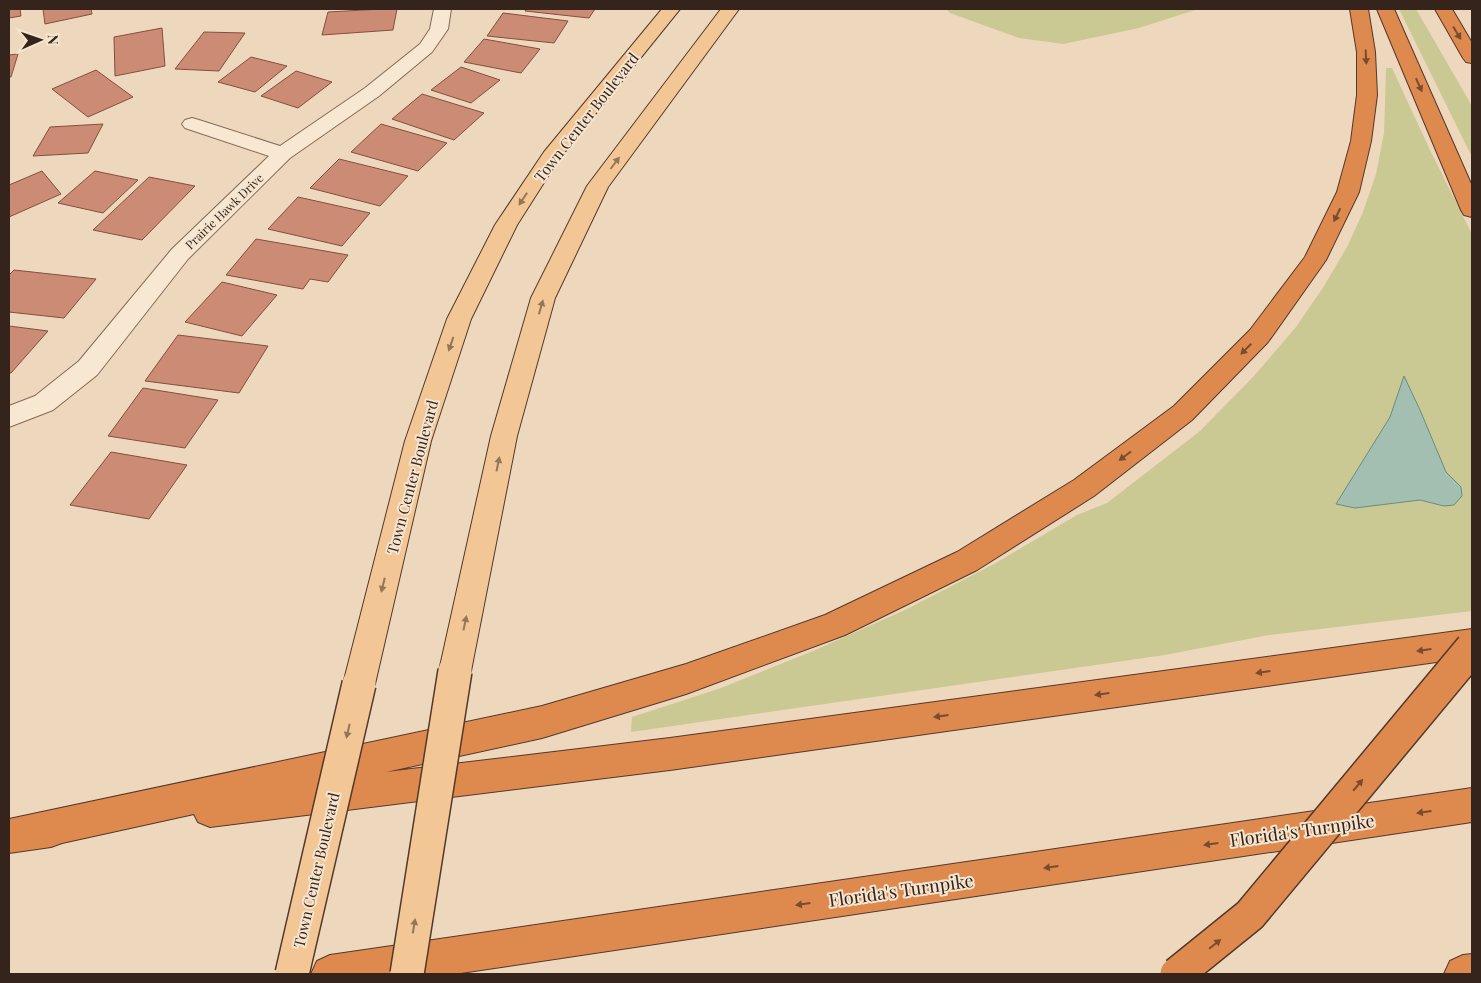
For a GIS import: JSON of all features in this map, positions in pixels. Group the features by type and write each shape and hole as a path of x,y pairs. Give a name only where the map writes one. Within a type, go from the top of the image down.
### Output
{"highway":[{"path":"21,834 542,722 686,679 834,625 967,561 1084,488 1183,413 1259,336 1315,260 1348,192 1361,141 1367,95 1366,52 1359,9"},
{"path":"1385,9 1472,210"},
{"path":"1443,9 1472,58"},
{"path":"21,834 670,754 1472,643"},
{"path":"1177,974 1250,915 1472,648"},
{"name":"Florida's Turnpike","path":"330,974 1472,805"},
{"path":"1463,974 1472,973"}],"main road":[{"name":"Town Center Boulevard","path":"292,974 358,684 418,441 459,319 506,225 551,156 642,46 670,9"},
{"path":"407,974 455,671 504,436 543,298 598,186 730,9"}],"street":[{"name":"Prairie Hawk Drive","path":"9,417 44,403 88,368 180,254 283,154 372,92 426,48 439,29 442,9"},
{"path":"192,124 283,154"}],"shaded area":[{"path":"946,9 1198,9 1139,28 1063,44 1019,38 950,13"},
{"path":"1399,9 1416,9 1472,106 1472,157"},
{"path":"1386,68 1392,68 1472,234 1472,611 1269,635 1165,655 631,732 632,717 721,688 813,651 907,609 994,564 1077,515 1107,503 1200,431 1253,377 1296,327 1324,286 1347,247 1363,212 1376,174 1384,133","holes":["1404,377 1446,472 1461,487 1444,506 1420,500 1355,508 1336,504 1390,417"]},
{"path":"1404,376 1446,472 1461,487 1462,496 1454,505 1444,506 1420,500 1355,508 1336,504 1390,417"}],"building":[{"path":"9,9 20,9 21,16 9,18"},
{"path":"43,9 91,9 92,14 45,24"},
{"path":"397,9 393,30 322,35 328,12"},
{"path":"526,9 595,9 589,18 525,11"},
{"path":"503,13 568,21 554,43 487,36"},
{"path":"162,28 165,66 115,76 114,37"},
{"path":"204,32 245,33 219,71 175,69"},
{"path":"484,39 540,49 521,73 464,62"},
{"path":"18,54 11,77 9,77 9,55"},
{"path":"251,57 287,66 255,92 218,82"},
{"path":"461,67 500,80 471,103 431,90"},
{"path":"96,70 133,97 88,117 52,89"},
{"path":"296,71 332,82 298,108 261,96"},
{"path":"422,94 484,113 454,140 392,119"},
{"path":"103,124 88,153 33,156 50,127"},
{"path":"381,124 447,143 418,171 351,152"},
{"path":"339,159 408,176 380,206 310,188"},
{"path":"42,171 61,194 9,217 9,185"},
{"path":"95,171 138,180 103,213 58,203"},
{"path":"149,177 195,186 142,240 93,230"},
{"path":"298,197 370,213 342,246 268,229"},
{"path":"256,239 348,255 328,282 310,279 303,289 226,275"},
{"path":"14,270 96,279 64,318 9,312 9,275"},
{"path":"222,282 277,295 242,336 185,322"},
{"path":"9,326 48,331 11,373 9,373"},
{"path":"178,335 268,346 239,393 145,381"},
{"path":"143,388 218,400 185,448 108,436"},
{"path":"111,452 187,465 149,519 70,505"}]}
